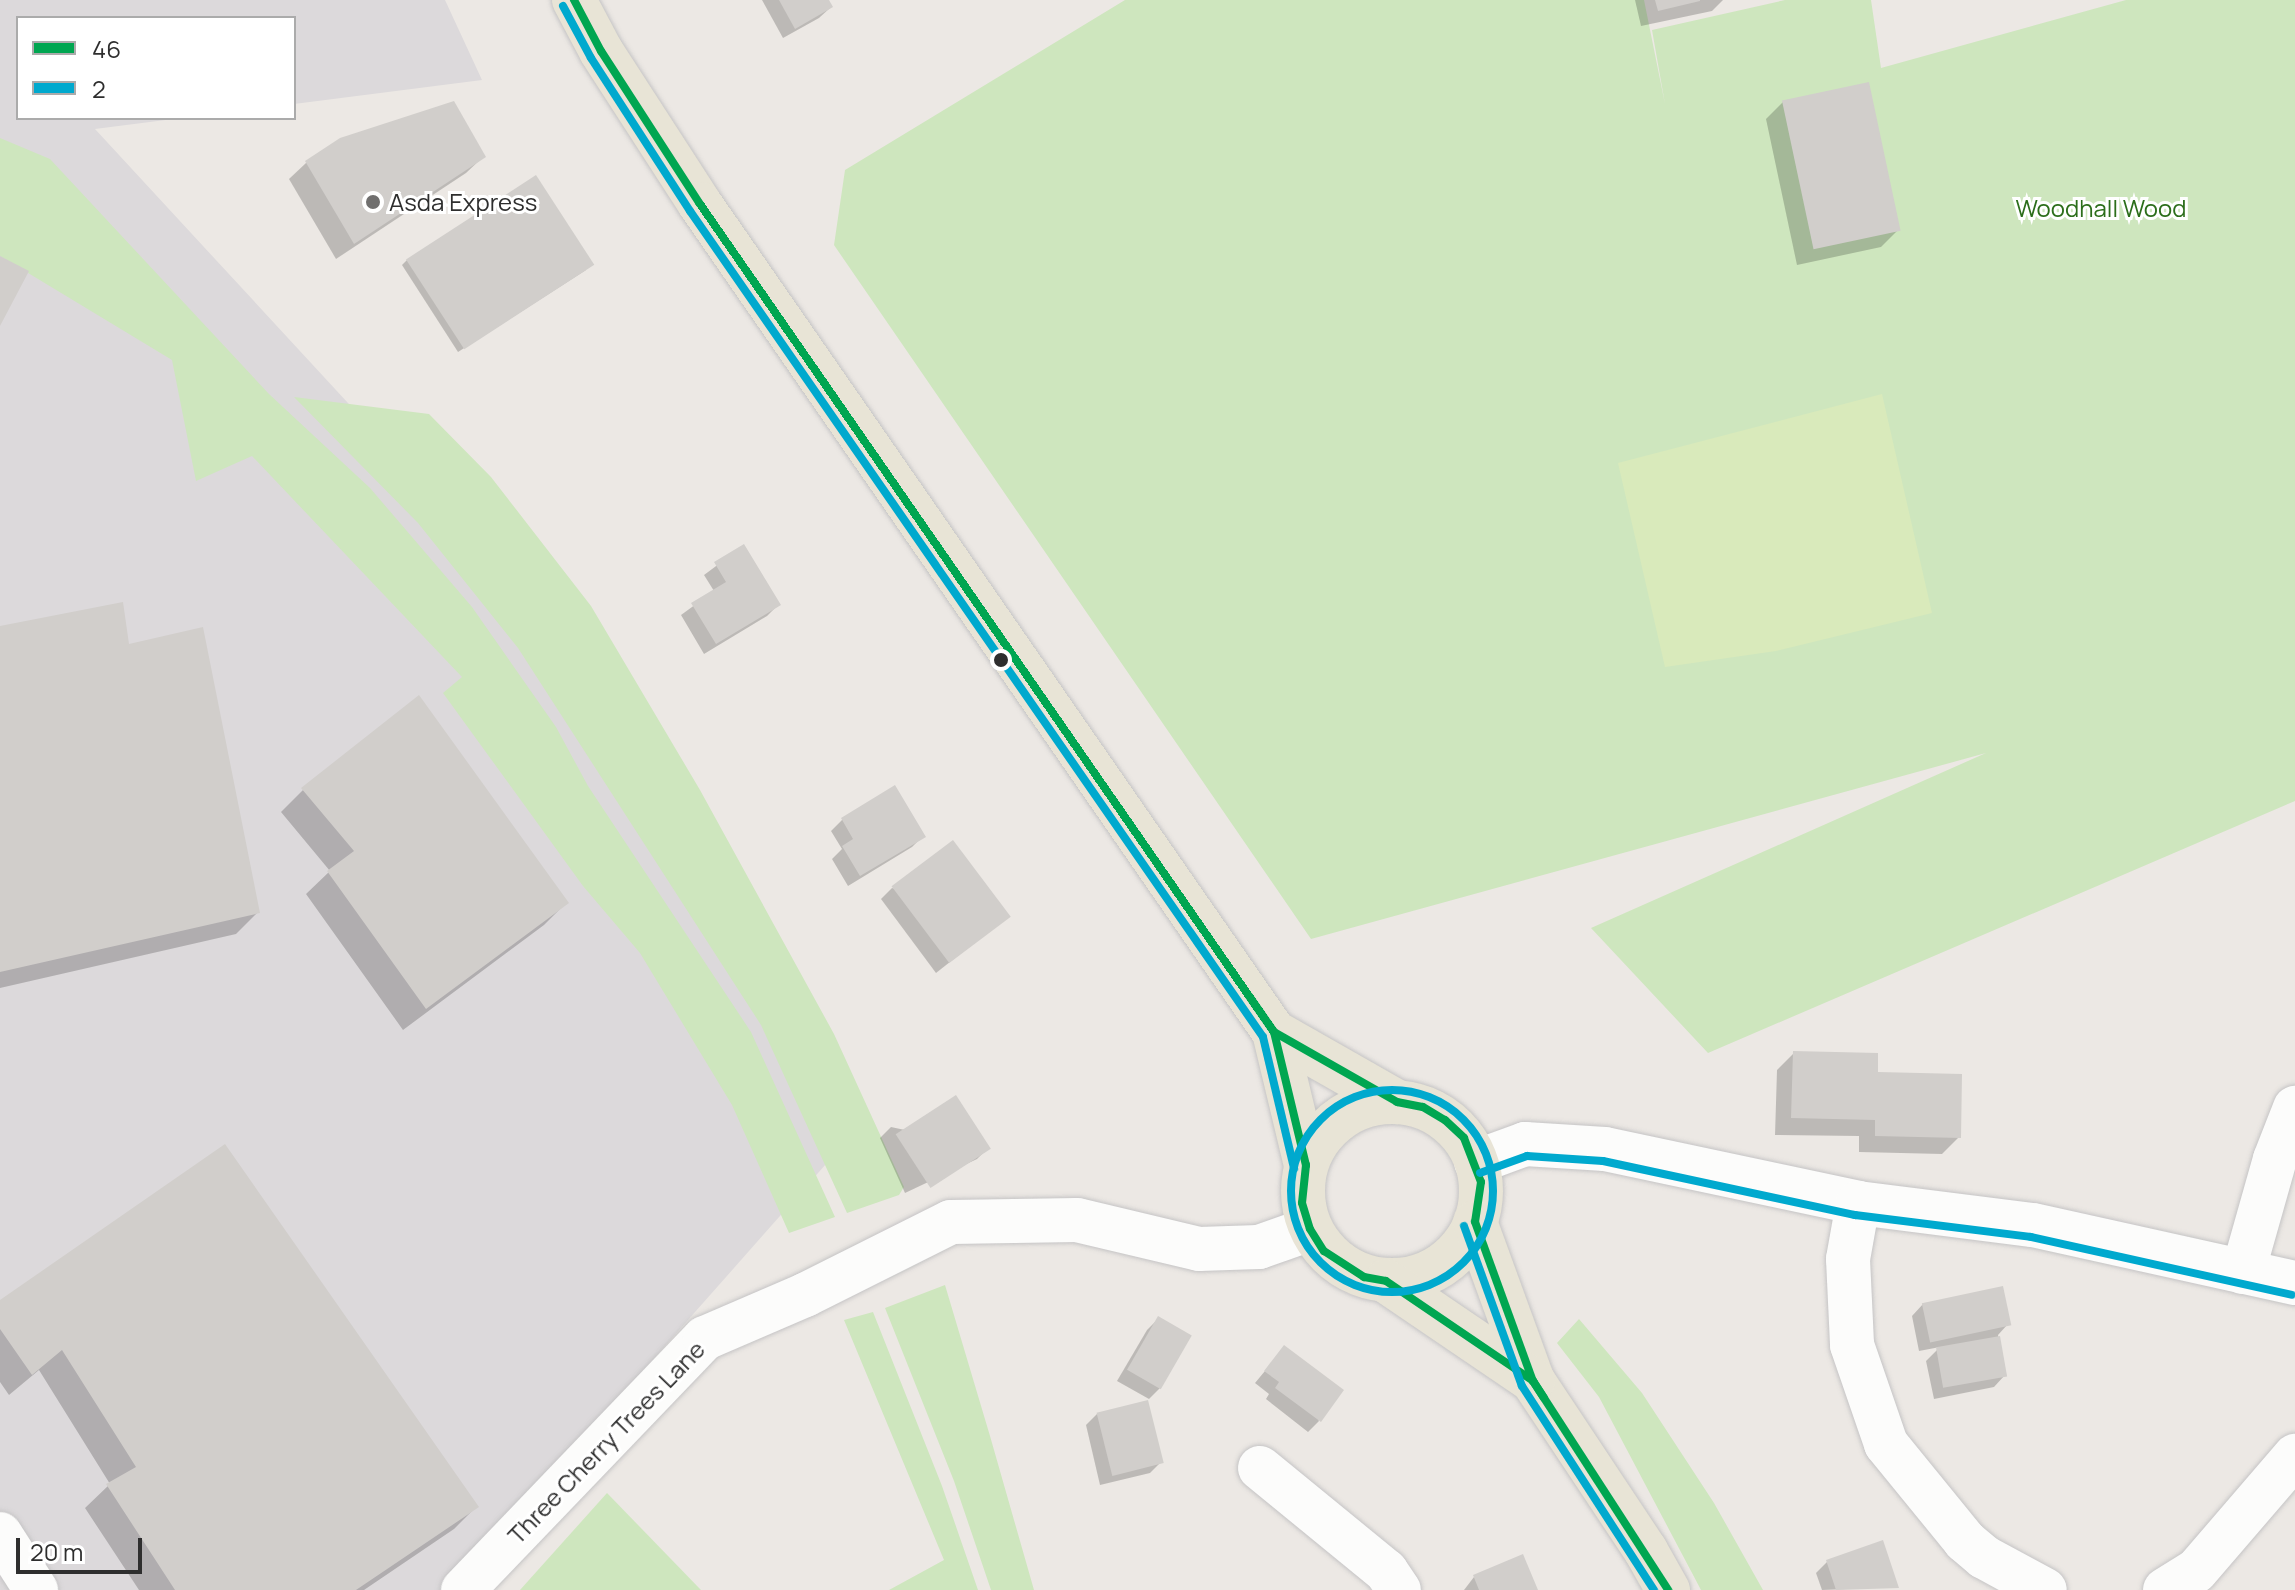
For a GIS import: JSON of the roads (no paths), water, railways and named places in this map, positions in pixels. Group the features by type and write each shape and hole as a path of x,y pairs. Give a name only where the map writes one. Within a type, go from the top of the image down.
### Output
{"main road":[{"path":"574,0 601,51 700,204 1274,1032 1306,1165 1302,1203 1310,1229 1324,1251 1342,1266 1364,1277 1386,1281 1415,1278 1441,1267 1462,1248 1475,1222 1481,1182 1476,1162 1464,1138 1445,1120 1423,1107 1397,1102 1371,1104 1346,1114 1326,1130 1306,1165"},
{"path":"1274,1032 1397,1102"},
{"path":"1475,1222 1533,1381 1668,1590"},
{"path":"1386,1281 1533,1381"}],"street":[{"path":"2243,1272 2275,1159 2295,1108"},
{"path":"1476,1162 1525,1144 1605,1149 1858,1203 2033,1225 2295,1283"},
{"path":"1858,1203 1848,1259 1852,1345 1886,1444 1965,1541 1984,1557 2045,1590"},
{"name":"Three Cherry Trees Lane","path":"463,1590 705,1338 805,1295 951,1222 1077,1220 1199,1249 1259,1247 1310,1229"},
{"path":"2165,1590 2196,1571 2295,1456"},
{"path":"1260,1468 1313,1487 1399,1590"},
{"path":"0,1534 36,1590"}],"place":[{"name":"Asda Express","path":"373,202"}],"park label":[{"name":"Woodhall Wood","path":"2101,208"}]}
